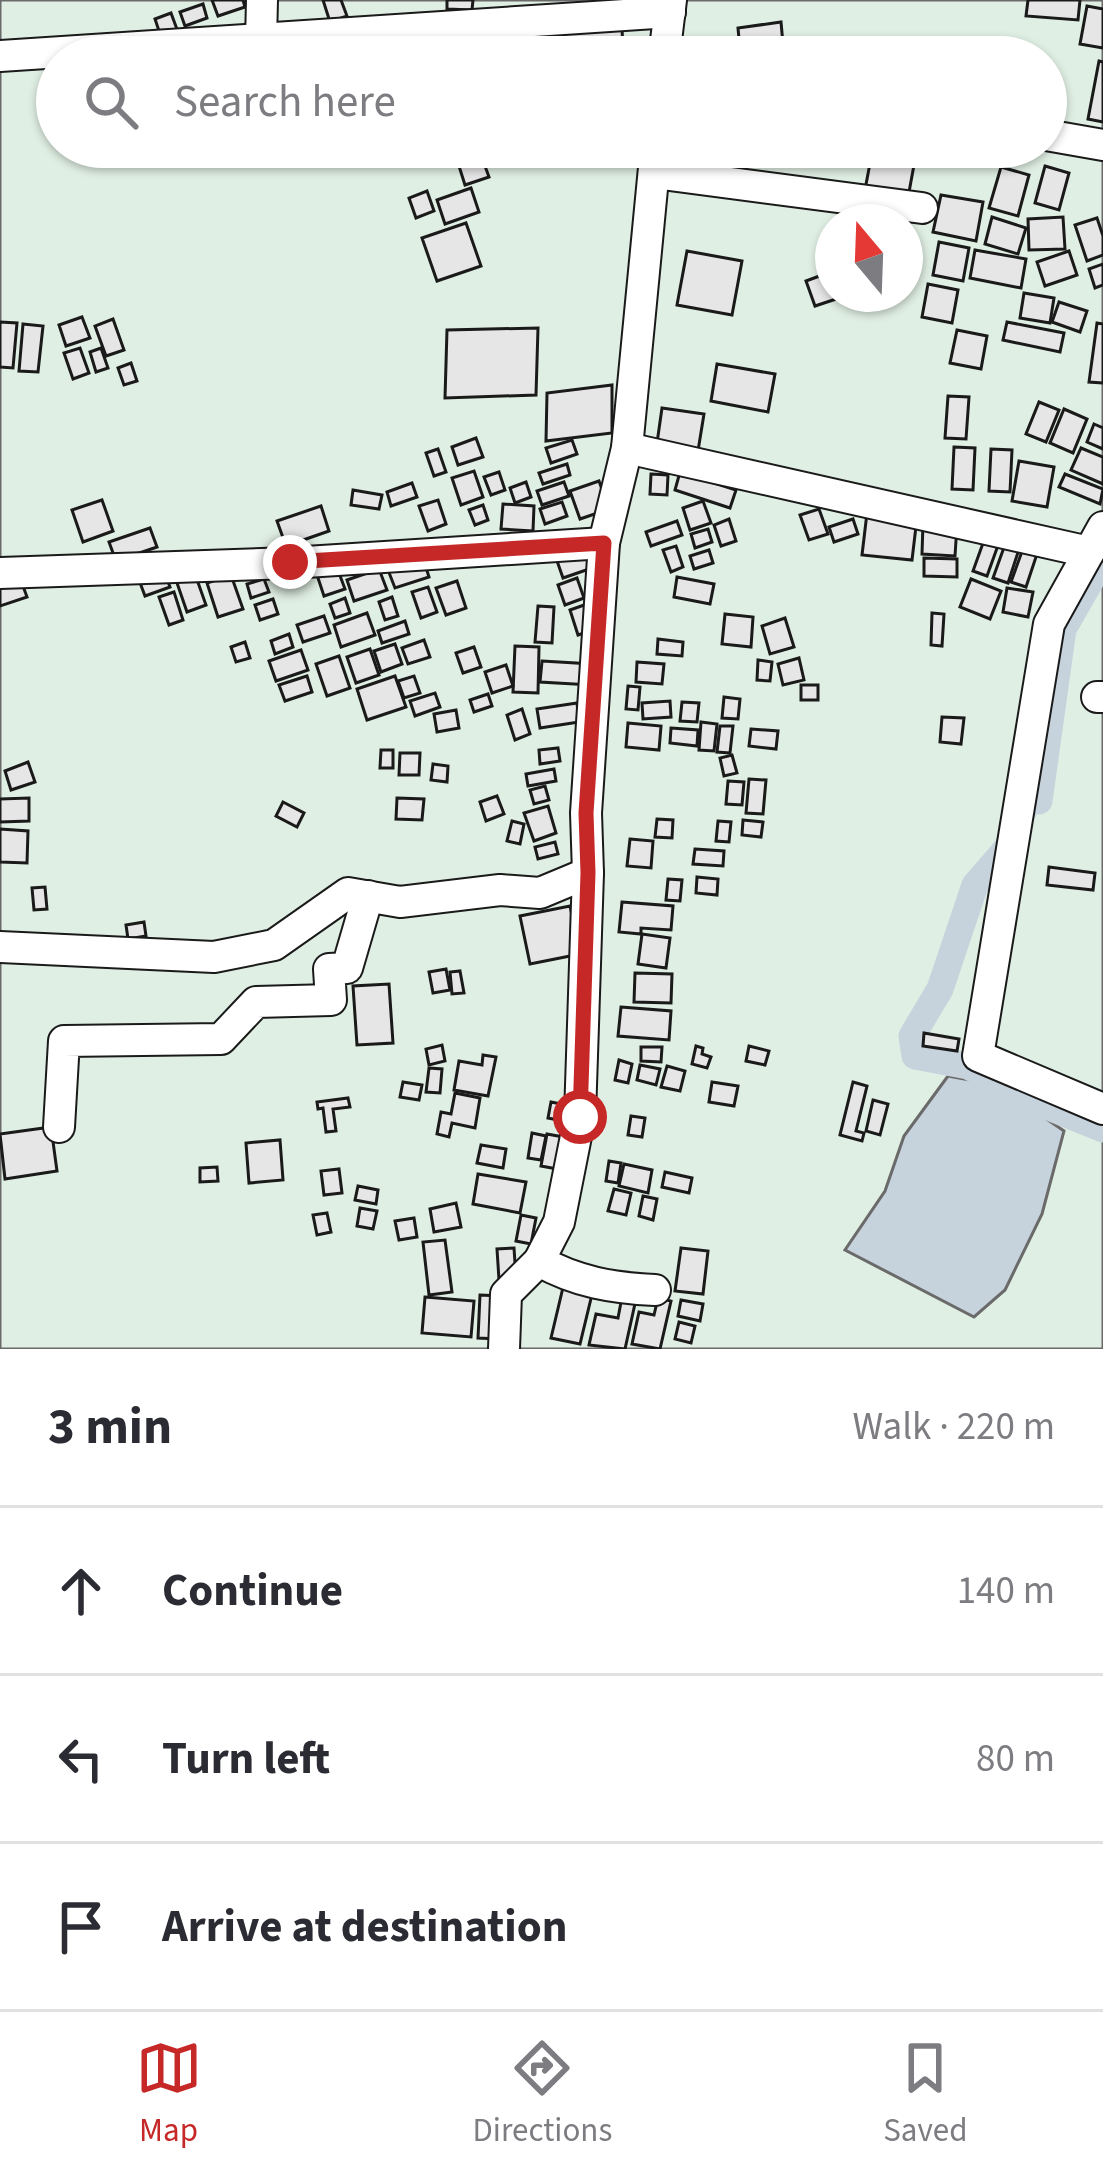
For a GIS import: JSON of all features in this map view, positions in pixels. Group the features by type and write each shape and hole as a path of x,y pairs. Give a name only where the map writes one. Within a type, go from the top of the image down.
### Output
{"street":[{"path":"261,36 262,0"},
{"path":"319,36 670,6 666,36"},
{"path":"0,56 36,54"},
{"path":"1067,139 1103,145"},
{"path":"504,1349 506,1294 539,1262 559,1222 580,1117 586,813 604,543 627,448 654,168"},
{"path":"700,168 900,204"},
{"path":"627,448 1096,540 1049,624 978,1055 1103,1109"},
{"path":"0,573 604,543"},
{"path":"0,947 214,956 274,945 349,893 400,902 500,890 540,893 588,873"},
{"path":"59,1127 64,1041 221,1039 256,1002 331,1000 329,969 347,968 368,896"},
{"path":"539,1262 569,1278 655,1290"}],"green space":[{"path":"0,0 1103,0 1103,1349 0,1349"}],"shaded area":[{"path":"948,1076 997,1085 1064,1131 1042,1214 1005,1290 974,1317 845,1250 885,1191 904,1136"}],"building":[{"path":"212,0 243,0 245,7 218,16"},
{"path":"323,0 341,0 347,16 330,22"},
{"path":"447,0 473,0 472,10 447,9"},
{"path":"1028,0 1080,0 1078,20 1026,16"},
{"path":"203,4 207,18 185,26 180,12"},
{"path":"1087,6 1103,9 1103,48 1080,44"},
{"path":"171,13 178,32 161,36 155,19"},
{"path":"781,22 782,36 739,36 738,28"},
{"path":"622,26 622,36 536,36 536,32"},
{"path":"1099,61 1103,62 1103,122 1088,119"},
{"path":"460,168 486,168 489,177 465,185"},
{"path":"869,168 913,168 907,203 864,195"},
{"path":"1001,168 1029,175 1018,216 989,208"},
{"path":"1044,168 1069,173 1059,210 1035,203"},
{"path":"471,188 479,212 445,224 437,200"},
{"path":"427,191 434,211 416,218 409,198"},
{"path":"941,195 983,202 976,241 933,232"},
{"path":"992,217 1026,228 1018,254 985,244"},
{"path":"1063,217 1065,249 1029,250 1028,219"},
{"path":"1097,218 1103,255 1087,261 1075,225"},
{"path":"466,223 481,266 437,281 422,238"},
{"path":"939,242 969,248 963,281 933,275"},
{"path":"975,250 1026,259 1021,288 970,278"},
{"path":"687,251 742,261 732,315 677,305"},
{"path":"1069,251 1077,275 1045,286 1037,262"},
{"path":"1103,264 1103,285 1095,288 1089,269"},
{"path":"815,278 815,306 806,281"},
{"path":"928,284 958,290 952,323 922,317"},
{"path":"1024,293 1054,298 1050,323 1020,318"},
{"path":"1059,302 1087,311 1080,332 1052,322"},
{"path":"82,317 90,338 66,346 59,325"},
{"path":"113,319 124,350 106,356 95,326"},
{"path":"0,322 17,323 13,368 0,367"},
{"path":"1007,322 1064,333 1060,352 1003,340"},
{"path":"1097,323 1103,324 1103,383 1089,382"},
{"path":"23,324 43,326 38,372 19,371"},
{"path":"538,328 536,395 445,398 447,330"},
{"path":"957,330 987,336 981,369 950,363"},
{"path":"80,348 89,373 73,379 64,353"},
{"path":"101,348 108,368 96,372 90,352"},
{"path":"131,363 137,381 124,385 118,368"},
{"path":"717,364 775,374 768,412 711,401"},
{"path":"612,385 612,433 546,441 547,393"},
{"path":"948,396 969,397 966,439 945,438"},
{"path":"1039,402 1059,410 1046,442 1026,434"},
{"path":"662,408 704,414 697,457 656,450"},
{"path":"1064,409 1087,419 1073,453 1050,443"},
{"path":"1094,424 1103,428 1103,449 1087,442"},
{"path":"476,438 483,457 458,465 452,447"},
{"path":"572,440 577,454 551,463 546,448"},
{"path":"954,447 975,448 973,490 952,489"},
{"path":"1081,448 1103,457 1103,484 1071,470"},
{"path":"438,449 446,472 434,476 426,453"},
{"path":"991,449 1012,450 1010,492 989,491"},
{"path":"1019,461 1054,467 1047,507 1012,501"},
{"path":"567,464 570,475 543,484 539,473"},
{"path":"474,471 483,497 461,505 452,478"},
{"path":"499,472 505,490 491,495 484,477"},
{"path":"680,472 736,490 730,508 675,490"},
{"path":"651,474 668,475 667,495 650,494"},
{"path":"1065,474 1103,489 1100,504 1059,487"},
{"path":"599,481 609,509 580,519 570,491"},
{"path":"526,482 531,497 515,503 510,488"},
{"path":"564,482 569,496 542,505 537,491"},
{"path":"412,483 417,497 391,506 387,492"},
{"path":"353,490 382,495 379,509 351,505"},
{"path":"102,500 113,531 83,542 72,510"},
{"path":"438,500 446,524 428,531 419,506"},
{"path":"703,501 711,523 690,530 683,508"},
{"path":"562,502 567,516 545,524 540,509"},
{"path":"503,504 534,506 533,531 501,529"},
{"path":"483,505 488,520 475,525 469,510"},
{"path":"321,506 329,531 286,546 277,521"},
{"path":"819,509 828,534 809,540 800,515"},
{"path":"867,513 917,518 912,560 862,555"},
{"path":"729,519 736,541 721,546 714,525"},
{"path":"853,519 858,534 834,542 829,527"},
{"path":"677,521 682,535 651,546 646,532"},
{"path":"923,523 957,525 955,556 922,554"},
{"path":"150,528 157,547 116,561 109,542"},
{"path":"708,529 712,542 695,548 691,534"},
{"path":"987,532 1001,537 987,576 973,571"},
{"path":"1007,539 1021,543 1008,583 993,578"},
{"path":"1025,543 1039,548 1026,587 1011,582"},
{"path":"676,546 683,567 671,572 663,550"},
{"path":"585,548 592,568 563,578 556,558"},
{"path":"709,550 713,563 694,569 690,556"},
{"path":"423,558 429,577 395,588 388,570"},
{"path":"924,558 957,559 957,577 924,576"},
{"path":"336,565 345,589 324,596 316,572"},
{"path":"379,569 387,590 354,601 347,580"},
{"path":"164,571 170,587 145,596 139,580"},
{"path":"195,574 206,605 187,612 176,580"},
{"path":"19,575 27,597 0,606 0,581"},
{"path":"231,575 243,609 218,617 207,583"},
{"path":"677,577 714,584 710,604 674,597"},
{"path":"577,578 584,598 565,605 558,585"},
{"path":"264,579 269,592 251,598 247,584"},
{"path":"971,579 1001,591 990,619 960,607"},
{"path":"457,581 466,608 446,615 436,588"},
{"path":"428,587 437,612 421,618 412,592"},
{"path":"1007,588 1033,592 1028,617 1003,612"},
{"path":"174,592 183,620 169,625 159,597"},
{"path":"392,597 398,616 385,620 379,602"},
{"path":"345,598 350,613 335,618 330,604"},
{"path":"273,599 278,614 260,620 255,605"},
{"path":"587,604 596,629 578,635 570,610"},
{"path":"538,606 554,607 552,643 535,642"},
{"path":"367,613 375,635 341,647 334,625"},
{"path":"932,613 944,614 942,646 931,645"},
{"path":"725,614 753,617 751,647 722,644"},
{"path":"324,616 330,633 303,642 297,625"},
{"path":"785,618 794,647 770,654 762,626"},
{"path":"405,621 409,634 382,643 378,631"},
{"path":"289,634 293,647 275,654 271,641"},
{"path":"658,639 683,642 682,656 657,654"},
{"path":"424,640 430,657 408,664 402,648"},
{"path":"245,642 250,658 236,662 231,647"},
{"path":"395,644 402,664 381,672 374,651"},
{"path":"515,646 539,647 538,693 513,692"},
{"path":"474,647 481,667 463,673 456,653"},
{"path":"370,649 379,675 356,683 347,657"},
{"path":"301,650 308,670 276,681 269,661"},
{"path":"339,656 350,688 327,696 316,664"},
{"path":"799,658 804,680 783,685 778,664"},
{"path":"758,660 772,662 770,681 757,680"},
{"path":"542,661 592,664 591,685 540,682"},
{"path":"637,662 664,664 662,684 636,682"},
{"path":"506,665 513,686 492,693 485,672"},
{"path":"307,676 312,692 285,701 279,685"},
{"path":"395,676 406,707 367,720 357,689"},
{"path":"414,676 420,693 404,698 398,681"},
{"path":"801,685 818,685 818,700 801,700"},
{"path":"628,686 640,687 638,710 626,709"},
{"path":"435,693 440,707 415,716 410,701"},
{"path":"488,694 492,706 474,712 470,700"},
{"path":"724,697 740,699 738,719 722,718"},
{"path":"670,701 671,717 643,719 642,703"},
{"path":"682,702 699,703 697,722 680,721"},
{"path":"577,703 579,722 540,728 537,709"},
{"path":"522,709 530,734 515,740 507,715"},
{"path":"456,710 459,728 437,732 434,714"},
{"path":"942,717 964,718 961,744 940,742"},
{"path":"701,722 717,724 714,751 699,750"},
{"path":"628,723 661,726 659,750 626,747"},
{"path":"720,726 733,726 730,753 717,752"},
{"path":"671,728 698,730 697,746 670,743"},
{"path":"751,729 778,731 776,749 749,746"},
{"path":"558,748 560,761 540,764 539,750"},
{"path":"381,750 393,750 393,768 380,768"},
{"path":"400,753 420,753 419,775 399,775"},
{"path":"732,755 737,773 724,776 720,758"},
{"path":"28,762 35,782 11,790 5,771"},
{"path":"433,764 448,766 447,782 431,780"},
{"path":"554,769 556,781 528,786 526,774"},
{"path":"749,779 766,780 763,814 746,813"},
{"path":"728,781 744,782 742,805 726,804"},
{"path":"545,786 549,800 534,804 530,790"},
{"path":"497,796 504,814 486,821 480,802"},
{"path":"29,798 29,821 0,822 0,799"},
{"path":"397,798 424,799 422,820 396,819"},
{"path":"283,802 304,813 297,827 276,816"},
{"path":"548,806 556,833 534,841 524,813"},
{"path":"657,819 673,820 672,838 655,837"},
{"path":"743,820 763,822 761,837 742,835"},
{"path":"512,821 524,824 520,844 507,841"},
{"path":"718,821 731,822 729,842 716,841"},
{"path":"0,829 28,831 27,863 0,862"},
{"path":"630,839 653,841 651,868 627,866"},
{"path":"555,842 558,854 538,859 535,847"},
{"path":"695,849 724,851 723,866 693,864"},
{"path":"1049,867 1095,873 1093,890 1047,885"},
{"path":"697,877 718,879 717,895 696,893"},
{"path":"668,879 682,880 680,901 666,900"},
{"path":"45,887 47,909 34,910 32,888"},
{"path":"622,902 673,906 671,930 619,932"},
{"path":"570,906 580,954 530,964 520,916"},
{"path":"144,922 146,936 128,939 126,925"},
{"path":"642,934 670,938 666,968 638,964"},
{"path":"446,969 450,990 433,993 429,972"},
{"path":"460,971 464,993 452,994 450,972"},
{"path":"635,973 672,974 671,1003 634,1002"},
{"path":"389,984 393,1043 357,1045 353,986"},
{"path":"621,1007 671,1011 669,1040 618,1036"},
{"path":"924,1033 959,1039 957,1051 923,1046"},
{"path":"442,1045 445,1061 429,1065 426,1049"},
{"path":"696,1046 711,1057 707,1068 692,1064"},
{"path":"749,1046 769,1051 765,1065 746,1061"},
{"path":"641,1047 662,1047 661,1062 641,1061"},
{"path":"483,1055 496,1057 488,1096 454,1090 459,1061 482,1065"},
{"path":"619,1060 632,1064 628,1083 615,1080"},
{"path":"640,1065 660,1069 656,1085 637,1080"},
{"path":"667,1066 685,1071 680,1091 661,1087"},
{"path":"429,1068 442,1069 440,1093 426,1092"},
{"path":"403,1082 422,1085 419,1100 400,1097"},
{"path":"712,1082 738,1086 734,1106 709,1102"},
{"path":"853,1082 867,1086 856,1131 864,1133 862,1141 840,1135"},
{"path":"455,1093 480,1098 475,1128 452,1123 449,1137 437,1134 441,1112 451,1114"},
{"path":"348,1098 350,1107 333,1109 336,1131 326,1132 323,1108 318,1109 317,1102"},
{"path":"873,1100 888,1104 880,1135 866,1131"},
{"path":"551,1102 571,1106 568,1122 548,1118"},
{"path":"631,1116 645,1118 642,1137 628,1135"},
{"path":"51,1127 57,1171 5,1179 0,1134"},
{"path":"532,1133 546,1136 541,1160 528,1158"},
{"path":"547,1134 574,1139 568,1171 541,1166"},
{"path":"280,1140 283,1180 249,1183 246,1143"},
{"path":"481,1145 506,1149 503,1168 477,1163"},
{"path":"609,1161 621,1163 618,1183 606,1181"},
{"path":"624,1164 652,1170 648,1193 619,1186"},
{"path":"217,1167 218,1181 200,1182 200,1168"},
{"path":"339,1169 342,1193 324,1195 321,1171"},
{"path":"665,1172 692,1178 689,1193 662,1187"},
{"path":"478,1174 526,1182 520,1213 473,1204"},
{"path":"358,1186 378,1190 376,1204 355,1200"},
{"path":"614,1189 631,1193 626,1215 608,1211"},
{"path":"643,1196 657,1199 653,1220 639,1216"},
{"path":"456,1203 461,1227 434,1232 430,1209"},
{"path":"360,1208 377,1211 373,1229 357,1226"},
{"path":"327,1213 331,1232 317,1235 313,1215"},
{"path":"521,1215 536,1218 531,1244 516,1241"},
{"path":"414,1218 417,1237 399,1240 395,1221"},
{"path":"445,1240 452,1292 429,1295 423,1242"},
{"path":"514,1248 516,1278 499,1280 497,1249"},
{"path":"681,1248 708,1251 703,1294 675,1291"},
{"path":"565,1279 594,1286 580,1344 551,1338"},
{"path":"480,1295 500,1296 498,1339 478,1338"},
{"path":"425,1297 474,1301 471,1337 422,1333"},
{"path":"622,1297 636,1299 625,1349 589,1345 596,1314 618,1318"},
{"path":"658,1298 671,1301 660,1349 632,1344 639,1312 654,1315"},
{"path":"681,1300 703,1304 700,1321 678,1316"},
{"path":"679,1322 695,1326 691,1343 675,1339"}],"waterway":[{"path":"1039,801 1063,629 1103,559"},
{"path":"1029,821 1039,801"},
{"path":"1014,840 975,885 940,989 912,1036 915,1056 968,1066 1024,1097 1103,1129"}],"route":[{"path":"290,562 604,543 586,813 580,1117"}]}
